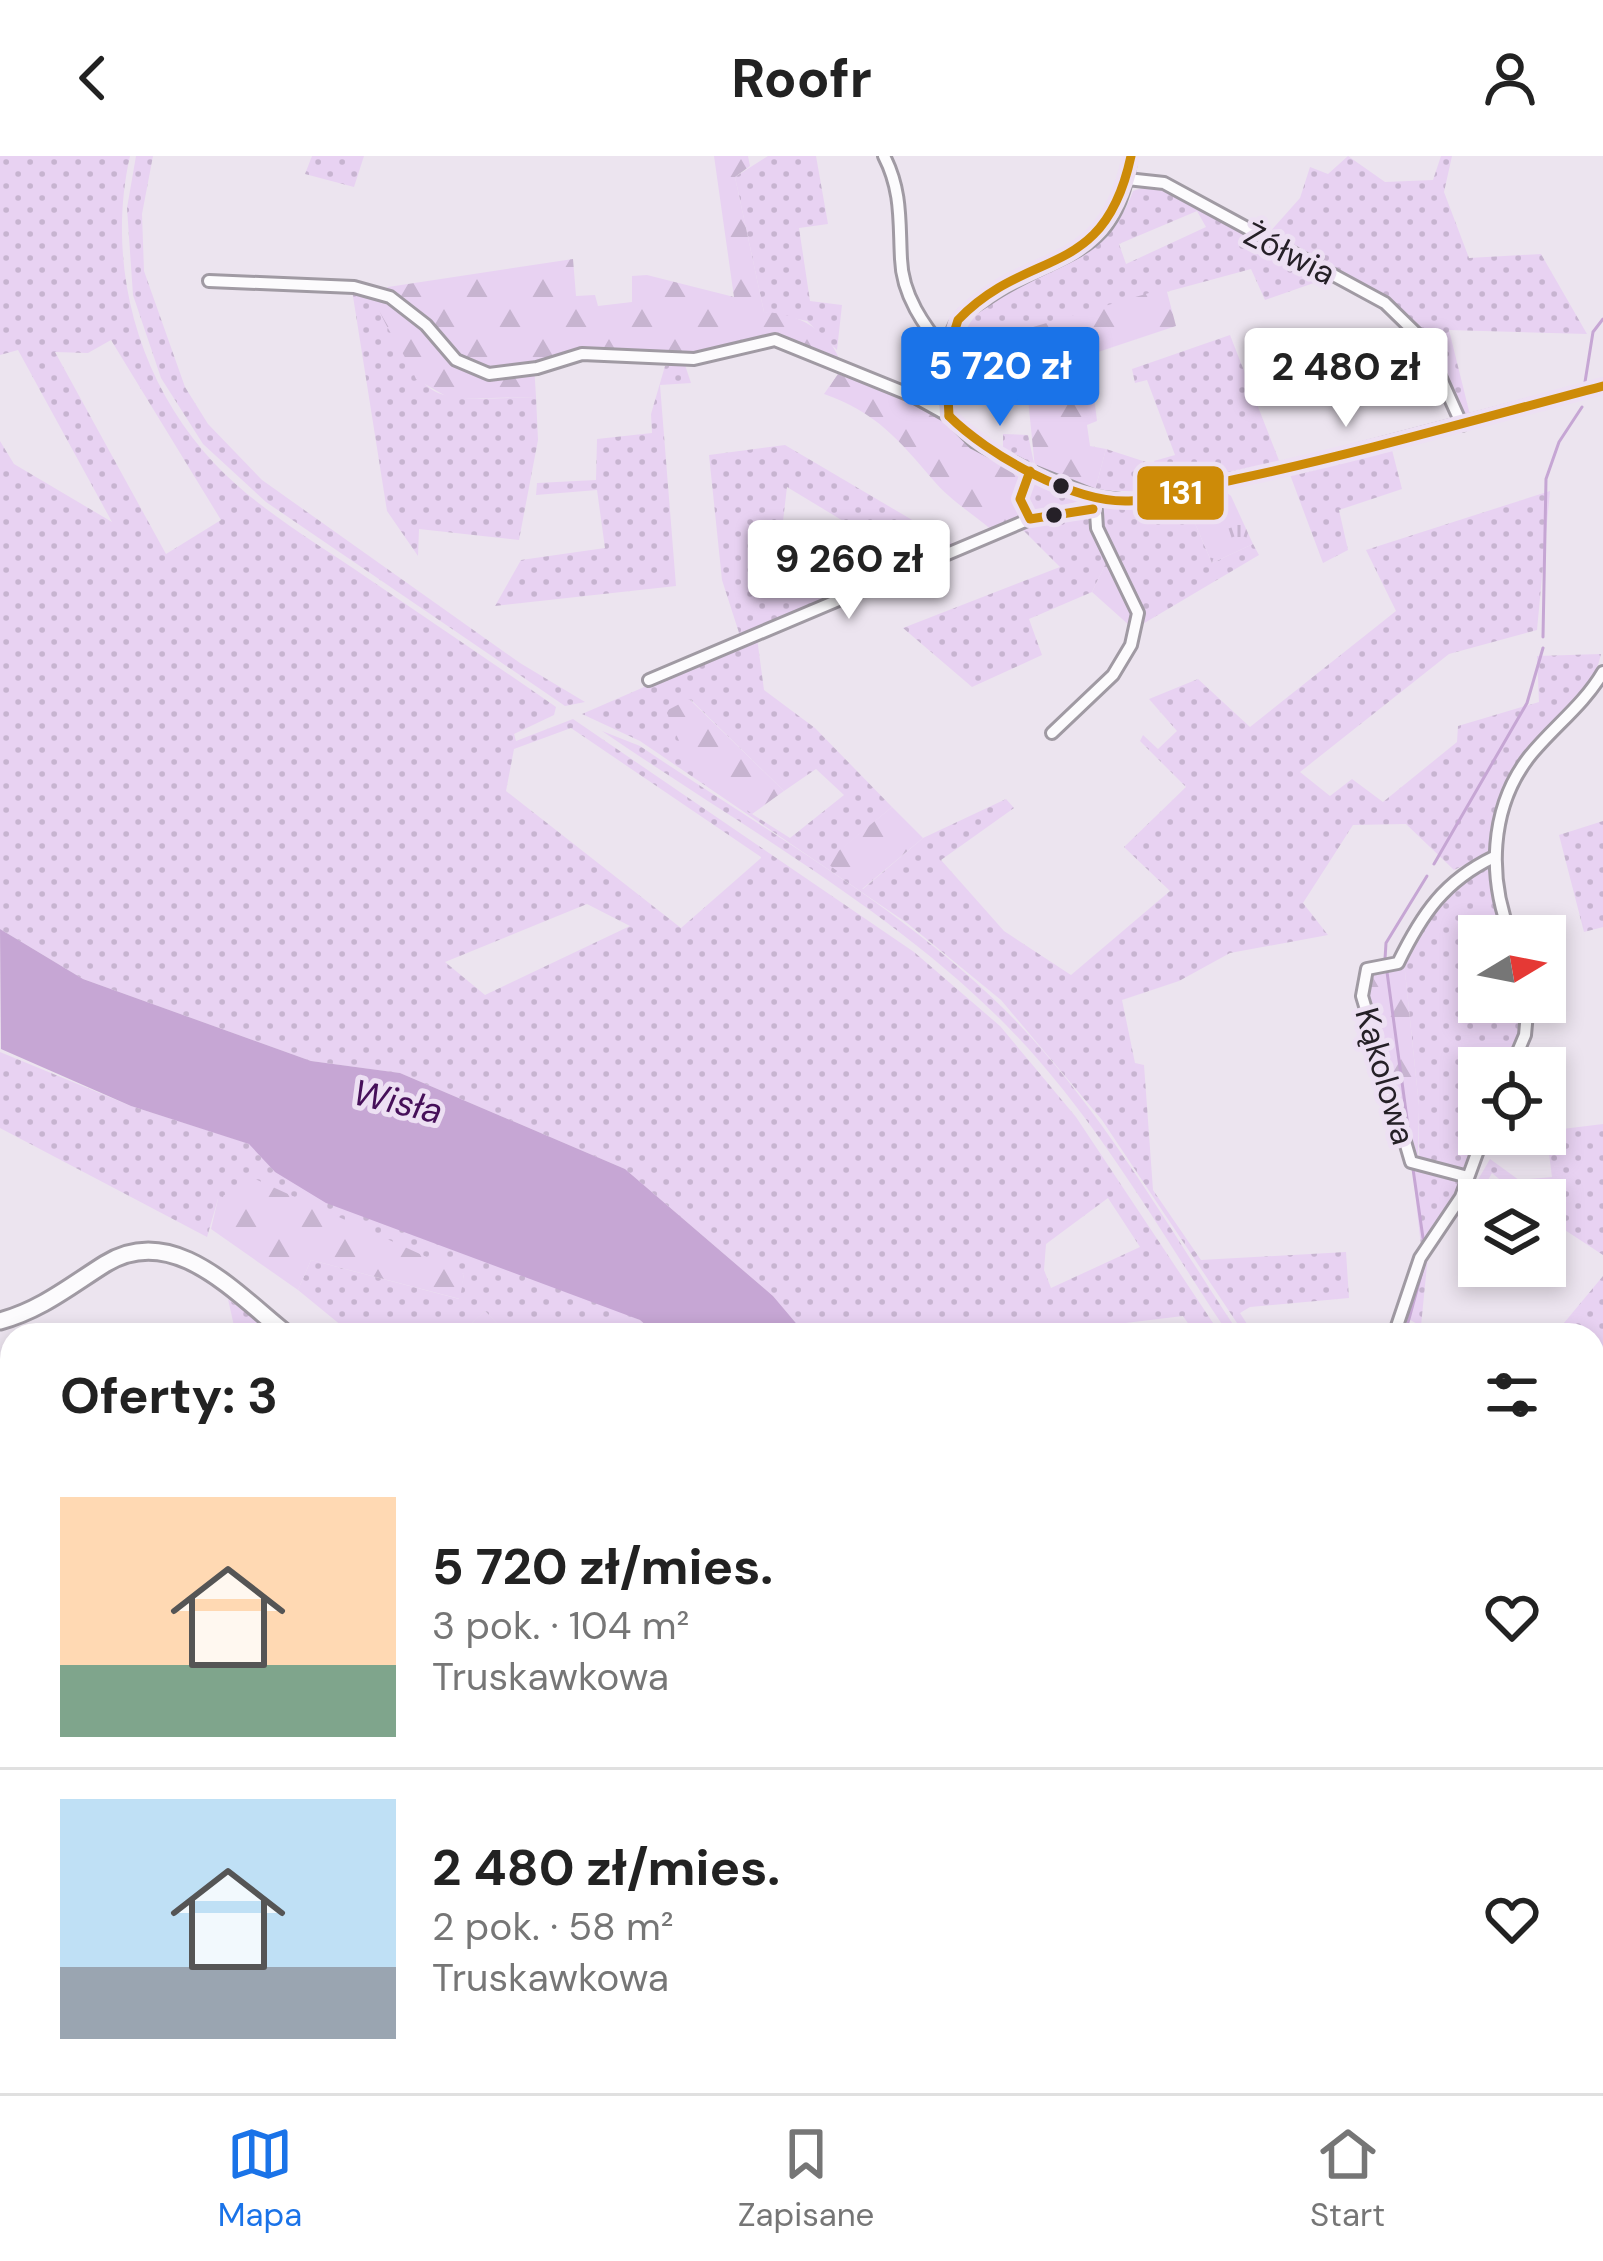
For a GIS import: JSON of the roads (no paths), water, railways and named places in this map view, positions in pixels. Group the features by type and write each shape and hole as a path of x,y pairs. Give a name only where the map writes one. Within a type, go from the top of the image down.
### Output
{"street":[{"path":"884,156 899,194 900,262 910,298 946,352"},
{"path":"949,416 946,352 963,315 1113,223 1131,156"},
{"name":"Żółwia","path":"1127,179 1164,183 1385,303 1424,341 1462,425"},
{"path":"209,281 354,287 390,296 426,325 456,360 489,374 537,368 582,354 694,359 775,340 949,416 975,442 1094,503 1138,613 1131,645 1114,675 1052,734"},
{"path":"649,680 1030,519 1094,503 1154,499 1603,386"},
{"path":"1030,471 1020,500 1030,519"},
{"path":"1502,915 1494,857 1509,799 1528,758 1599,685 1603,672"},
{"name":"Kąkolowa","path":"1468,1177 1407,1156 1396,1100 1362,996 1367,969 1398,963 1439,892 1454,877 1494,857"},
{"path":"1398,1323 1420,1258 1461,1197 1476,1155"},
{"path":"0,1321 48,1303 124,1254 150,1249 194,1263 272,1323"}],"water":[{"name":"Wisła","path":"0,929 83,979 311,1061 400,1073 625,1169 773,1296 796,1323 643,1323 326,1203 275,1172 249,1144 131,1106 1,1049"}],"waterway":[{"path":"1585,382 1593,332 1603,319"},
{"path":"1543,637 1546,479 1559,442 1582,407"},
{"path":"1434,864 1527,703 1543,648"},
{"path":"1385,959 1386,943 1427,876"},
{"path":"1387,972 1410,1141"},
{"path":"1413,1169 1423,1238"},
{"path":"1408,1323 1426,1257"}]}
